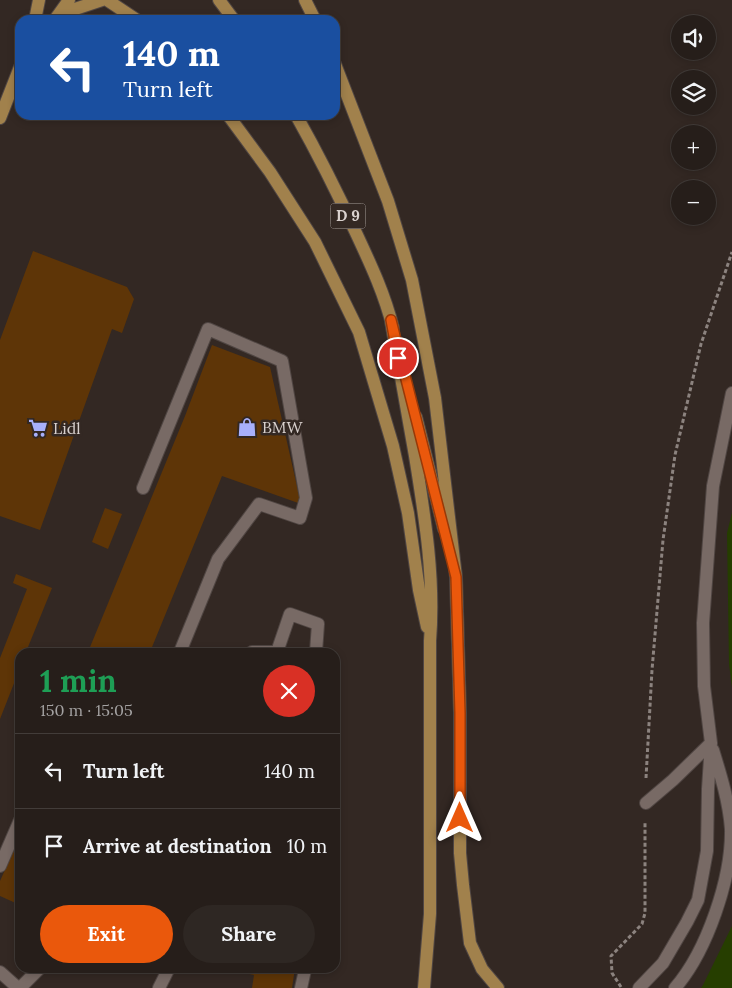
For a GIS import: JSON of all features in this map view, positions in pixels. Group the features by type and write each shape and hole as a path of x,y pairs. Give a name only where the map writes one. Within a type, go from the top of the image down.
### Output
{"main road":[{"path":"36,15 39,0"},
{"path":"58,15 69,0"},
{"path":"64,15 75,9 102,0"},
{"path":"107,0 130,15"},
{"path":"219,0 230,15"},
{"path":"305,0 312,15"},
{"path":"0,118 4,96 15,76"},
{"path":"340,77 388,201 412,280 435,398 456,577"},
{"path":"232,120 270,172 315,242 359,332 395,456 408,514 419,590 430,641"},
{"name":"D 9","path":"299,120 374,270 391,320 456,577 460,713 460,853 463,885 470,943 482,969 498,988"},
{"name":"D 9","path":"391,320 423,505 431,568 430,914 424,988"}],"street":[{"path":"143,488 208,329 282,361 306,498 300,518 259,504 218,559 182,648"},
{"path":"675,988 694,960 708,934 721,900 730,858 731,829 723,783 711,743 704,686 703,623 713,486 732,393"},
{"path":"278,648 290,614 318,624 316,648"},
{"path":"646,803 674,780 711,743"},
{"path":"639,988 663,963 698,900 707,851 711,743"},
{"path":"0,866 15,832"},
{"path":"0,972 19,988 35,973"},
{"path":"159,988 166,973"},
{"path":"301,988 304,973"}],"path":[{"path":"621,988 612,974 611,956 642,924 645,913 646,803 652,670 661,558 675,455 701,344 732,252"}],"green space":[{"path":"732,513 732,687 729,664 727,533"},
{"path":"732,926 732,988 701,988 703,985"}],"building":[{"name":"Lidl","path":"33,251 127,287 134,299 122,333 112,329 40,530 0,516 0,340"},
{"path":"212,345 270,367 301,504 222,476 152,648 90,648 185,416"},
{"path":"105,508 122,514 108,549 92,542"},
{"path":"16,574 52,588 28,648 15,648 15,681 0,719 0,658 27,589 13,583"},
{"path":"15,847 15,903 0,896 0,881"},
{"path":"244,973 294,973 292,988 252,988 254,975"}],"place":[{"name":"BMW","path":"247,427"},
{"name":"Lidl","path":"38,428"}],"route":[{"path":"398,358 391,320 456,577 460,713 460,818"}]}
